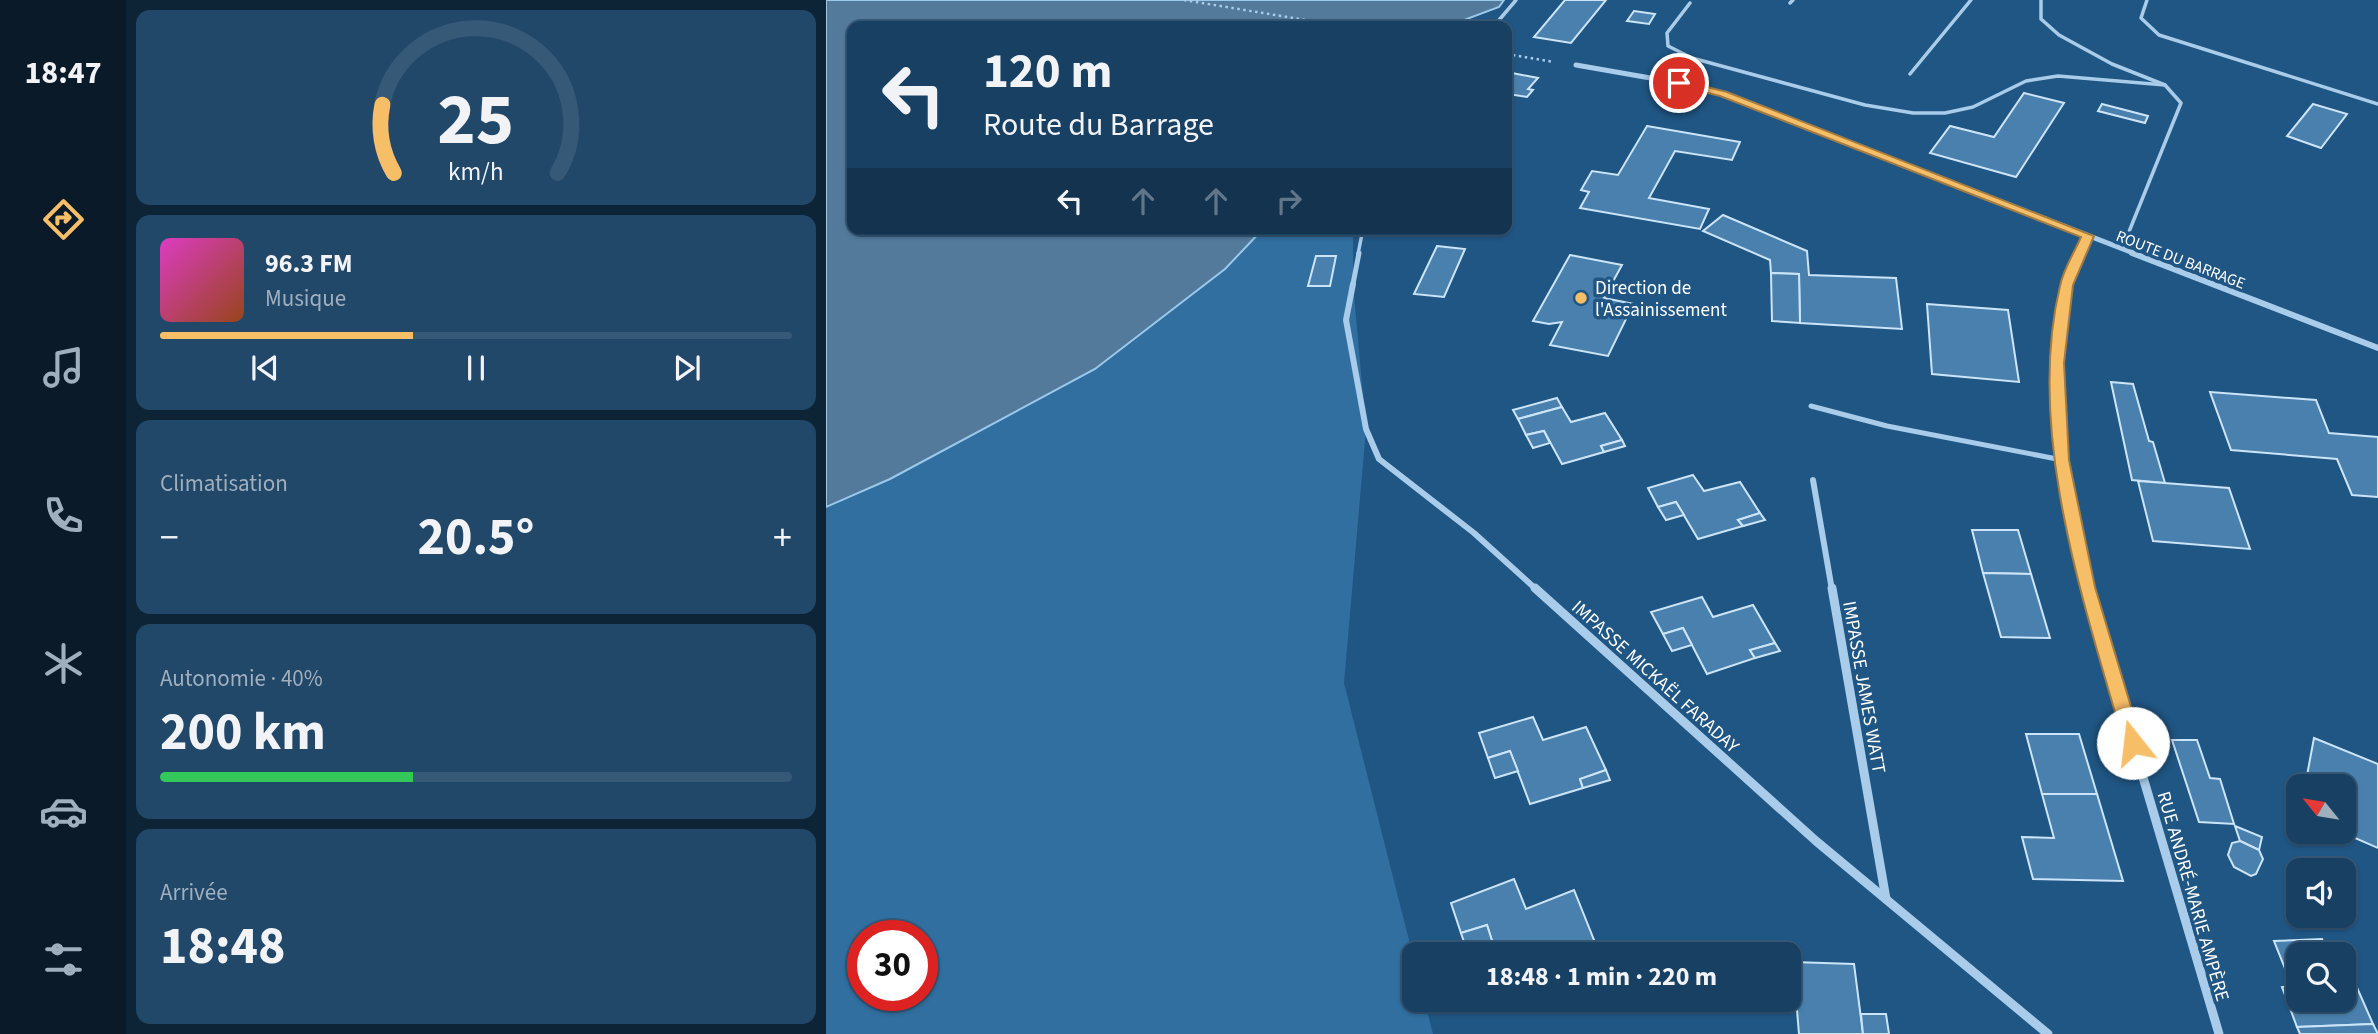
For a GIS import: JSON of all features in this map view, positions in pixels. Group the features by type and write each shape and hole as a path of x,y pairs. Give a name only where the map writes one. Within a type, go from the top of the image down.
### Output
{"street":[{"name":"ROUTE DU BARRAGE","path":"1576,65 1679,83 1723,94 2378,348"},
{"name":"RUE ANDRÉ-MARIE AMPÈRE","path":"2088,236 2066,285 2057,363 2062,460 2087,587 2219,1034"},
{"name":"IMPASSE MICKAËL FARADAY","path":"1353,284 1346,320 1366,429 1379,459 1474,533 1816,841 2048,1034"},
{"name":"IMPASSE JAMES WATT","path":"1813,480 1886,899"}],"lane":[{"path":"1498,21 1516,0"},
{"path":"1910,74 1971,0"},
{"path":"2041,0 2041,19 2059,35 2112,64 2165,85 2181,103 2122,249"},
{"path":"2147,0 2141,18 2159,35 2378,104"},
{"path":"1690,3 1667,33 1668,46 1692,58 1865,105 1913,113 1945,113 1973,107 2026,81 2058,76 2165,85"},
{"path":"1353,284 1362,235"},
{"path":"1811,406 1887,426 2062,460"}],"path":[{"path":"1184,0 1312,21"},
{"path":"1512,55 1576,65"}],"shaded area":[{"path":"826,0 1504,0 1499,7 1461,21 847,21 847,235 1257,235 1225,269 1095,369 890,479 826,507"},
{"path":"1257,235 1353,235 1353,284 1366,429 1344,683 1409,942 1402,942 1402,1012 1427,1012 1433,1034 826,1034 826,507 890,479 1225,269"}],"building":[{"path":"1565,0 1606,0 1571,43 1534,37"},
{"path":"1634,11 1655,14 1649,24 1627,21"},
{"path":"1512,73 1538,78 1528,89 1533,90 1527,97 1512,95"},
{"path":"2024,93 2064,103 2016,177 1930,153 1950,126 1994,137"},
{"path":"2102,104 2148,116 2145,123 2098,111"},
{"path":"2313,104 2347,114 2321,148 2287,136"},
{"path":"1647,126 1740,142 1732,160 1675,151 1649,198 1709,209 1700,229 1580,208 1589,192 1581,190 1592,171 1618,175"},
{"path":"1723,215 1807,251 1809,275 1896,278 1902,329 1800,323 1799,274 1771,273 1770,260 1703,231"},
{"path":"1437,246 1465,249 1444,297 1414,294"},
{"path":"1570,255 1622,265 1599,307 1629,313 1608,356 1550,345 1562,322 1549,324 1533,321"},
{"path":"1316,256 1336,256 1330,286 1308,286"},
{"path":"1771,273 1799,274 1800,323 1772,321"},
{"path":"1604,298 1634,304 1629,313 1599,307"},
{"path":"1927,304 2008,310 2019,382 1932,374"},
{"path":"2111,382 2133,384 2149,441 2153,442 2165,483 2132,480"},
{"path":"2210,392 2316,400 2329,433 2378,437 2378,497 2352,495 2337,459 2231,450"},
{"path":"1557,398 1562,407 1518,419 1513,410"},
{"path":"1562,407 1571,422 1605,413 1622,440 1601,446 1604,452 1562,464 1544,431 1526,435 1518,419"},
{"path":"1544,431 1550,443 1533,448 1526,435"},
{"path":"1622,440 1625,446 1604,452 1601,446"},
{"path":"1693,475 1704,491 1740,482 1760,513 1738,520 1743,526 1698,539 1676,502 1658,507 1648,488"},
{"path":"2138,481 2229,488 2250,549 2153,541"},
{"path":"1676,502 1684,515 1666,520 1658,507"},
{"path":"1760,513 1765,520 1743,526 1738,520"},
{"path":"1972,530 2018,530 2031,574 1983,573"},
{"path":"1983,573 2031,574 2050,638 2001,637"},
{"path":"1702,597 1713,617 1753,605 1775,643 1750,650 1755,658 1707,674 1683,628 1663,634 1651,612"},
{"path":"1683,628 1692,645 1672,651 1663,634"},
{"path":"1775,643 1780,651 1755,658 1750,650"},
{"path":"1533,717 1543,740 1586,727 1606,770 1580,779 1583,788 1530,804 1510,751 1488,758 1479,733"},
{"path":"2026,734 2079,734 2097,794 2042,794"},
{"path":"2314,738 2378,764 2378,848 2356,838 2356,774 2307,774"},
{"path":"2172,740 2197,740 2210,778 2220,779 2234,824 2199,822"},
{"path":"1510,751 1518,771 1495,778 1488,758"},
{"path":"1606,770 1610,780 1583,788 1580,779"},
{"path":"2042,794 2097,794 2123,881 2033,879 2022,837 2054,838"},
{"path":"2235,826 2262,837 2259,850 2240,841"},
{"path":"2240,841 2259,850 2263,859 2256,874 2251,876 2234,867 2228,855 2232,843"},
{"path":"1514,879 1526,909 1574,890 1595,942 1492,942 1487,925 1461,933 1451,903"},
{"path":"1487,925 1492,942 1464,942 1461,933"},
{"path":"2322,939 2323,942 2286,942 2286,971 2274,941"},
{"path":"1801,962 1854,964 1863,1034 1799,1034 1797,1012 1801,1012"},
{"path":"2356,985 2373,1024 2297,1027 2291,1012 2356,1012"},
{"path":"1861,1014 1886,1014 1889,1034 1863,1034"},
{"path":"2373,1024 2378,1034 2300,1034 2297,1027"}],"place":[{"name":"Direction de l'Assainissement","path":"1581,298"}],"route":[{"path":"1679,83 1723,94 2088,236 2066,285 2057,363 2062,460 2087,587 2133,743"}]}
